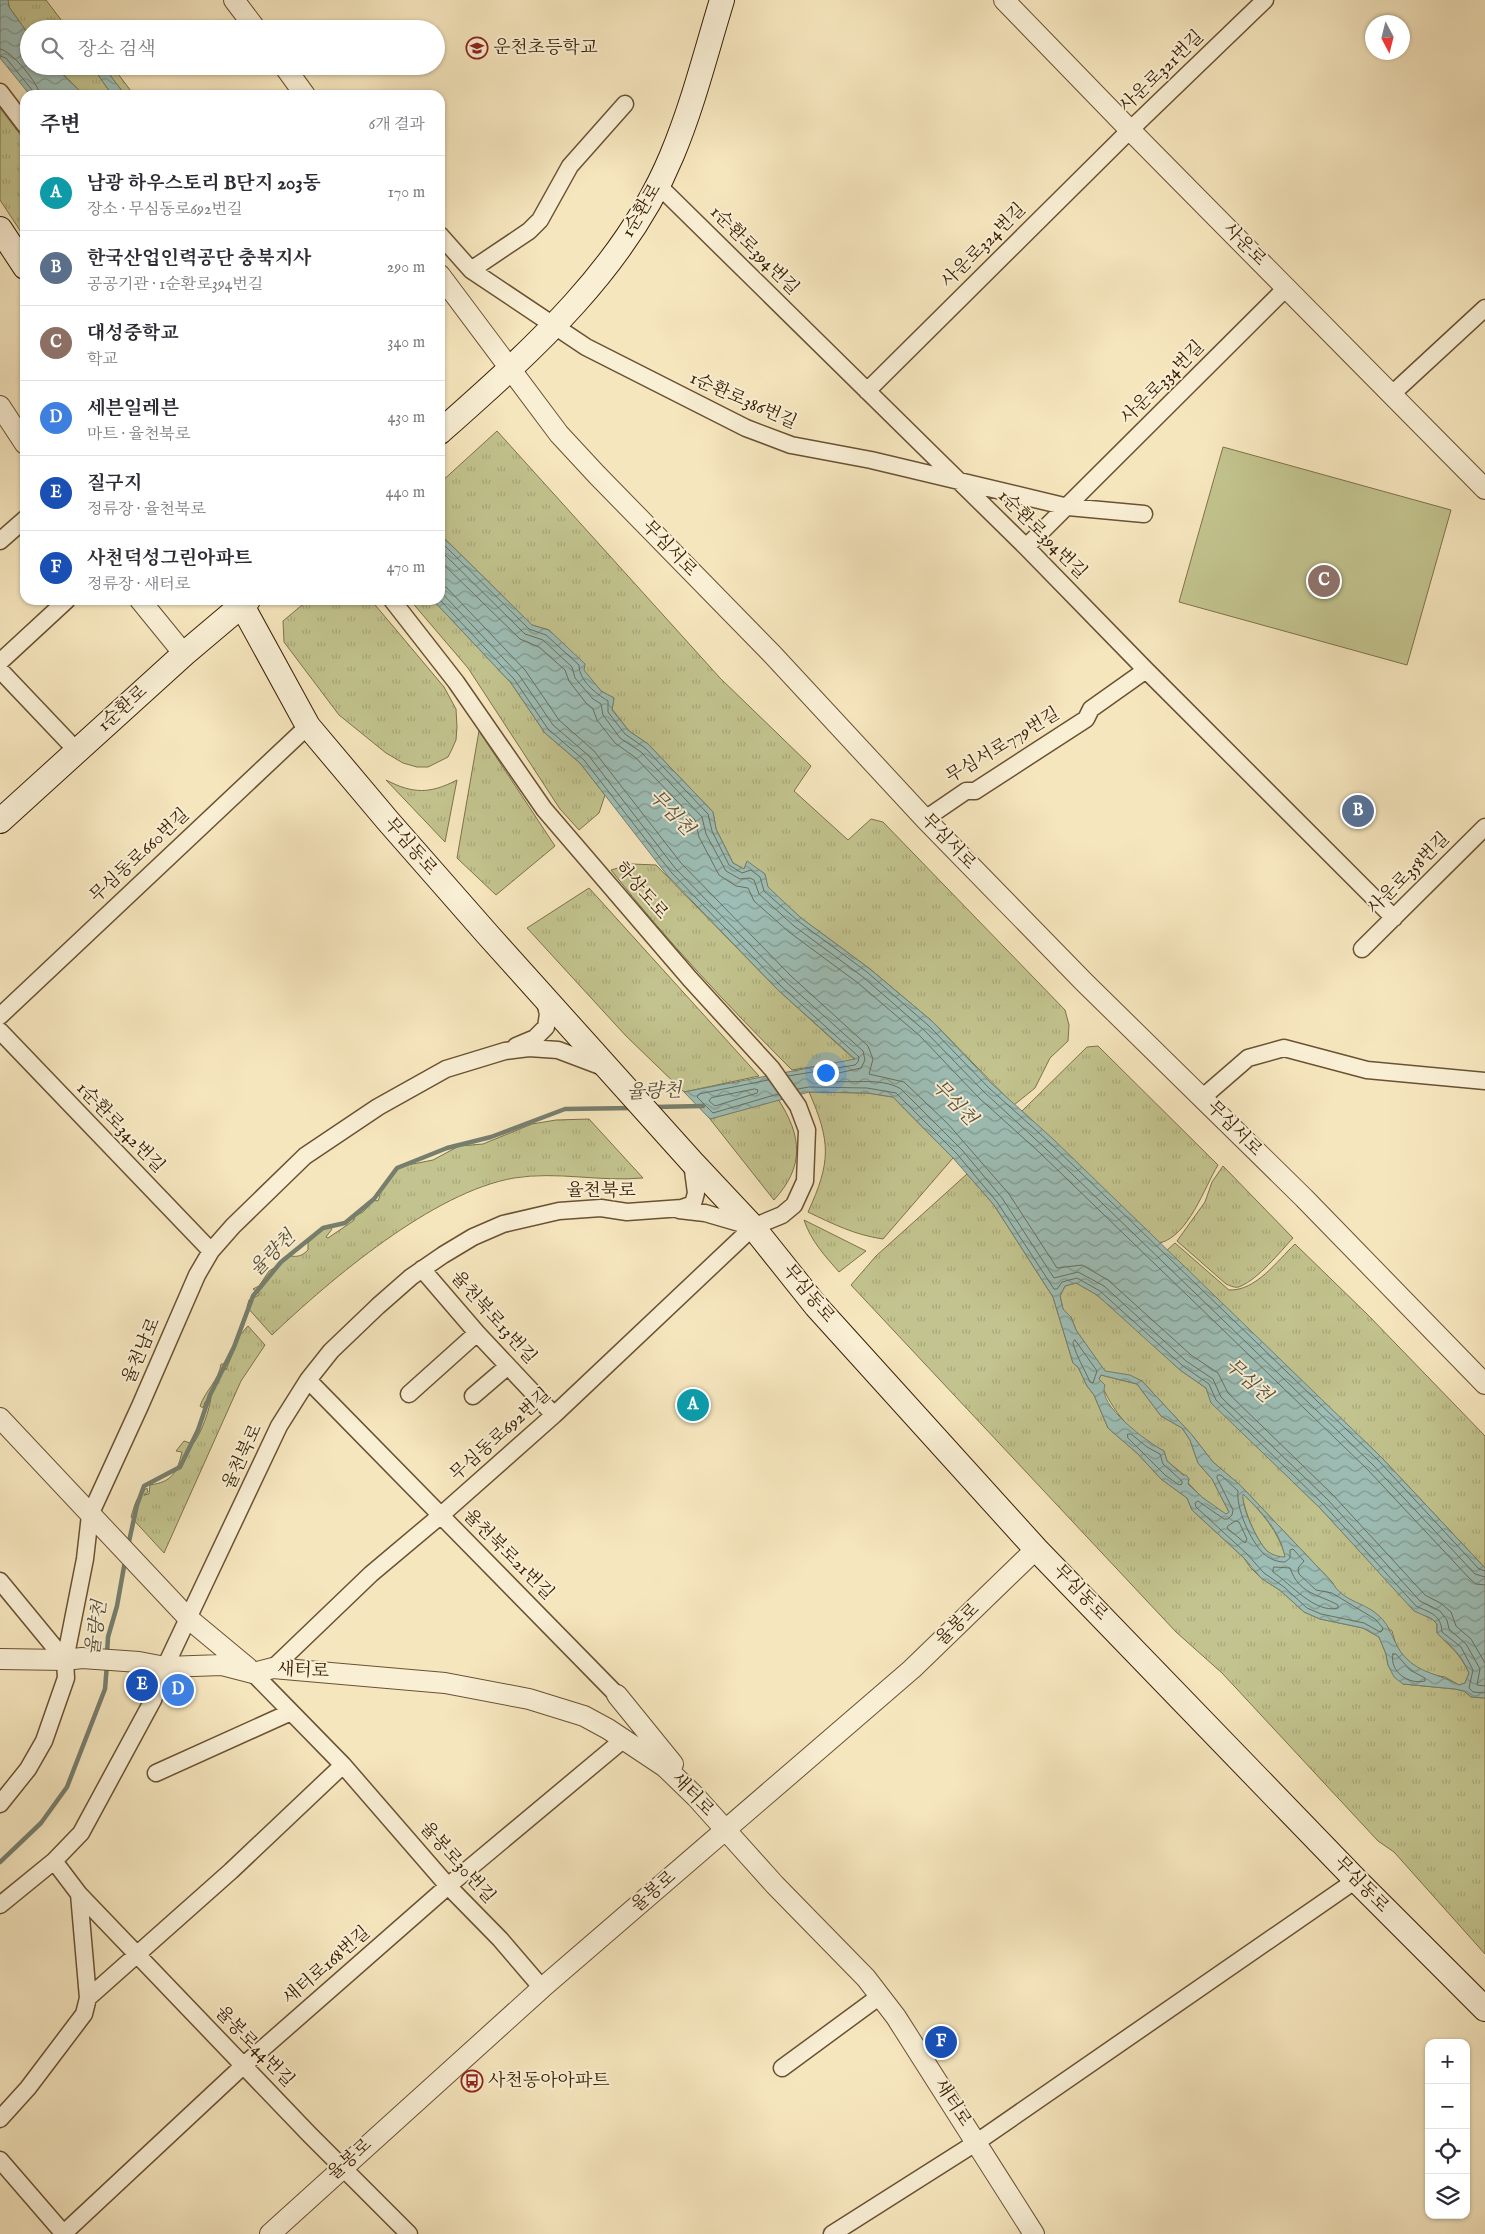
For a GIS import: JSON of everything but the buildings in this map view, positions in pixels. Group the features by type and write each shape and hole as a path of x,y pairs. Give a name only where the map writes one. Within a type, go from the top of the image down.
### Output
{"main road":[{"name":"1순환로","path":"445,427 503,375 592,285 629,234 658,185 672,155 693,98 722,0"},
{"path":"0,229 20,259"},
{"name":"1순환로","path":"0,820 240,605"},
{"name":"무심동로","path":"245,605 308,726 400,835 692,1162 753,1227 816,1306 1036,1548 1356,1880 1485,2009"}],"street":[{"path":"234,0 249,20"},
{"name":"사운로","path":"1004,0 1485,489"},
{"name":"사운로321번길","path":"1130,130 1265,0"},
{"path":"291,75 301,90"},
{"path":"0,92 20,118"},
{"path":"471,270 528,231 540,220 570,166 625,104"},
{"name":"사운로324번길","path":"868,391 1130,130"},
{"name":"1순환로394번길","path":"658,185 1026,547 1394,918"},
{"name":"1순환로386번길","path":"445,241 471,270 553,326 620,366 746,428 791,445 871,460 1068,507"},
{"name":"무심서로","path":"445,283 503,375 773,655 925,819 1084,982 1202,1097 1485,1384"},
{"name":"사운로334번길","path":"1026,547 1286,288"},
{"path":"1392,394 1485,308"},
{"path":"0,406 20,436"},
{"path":"1068,507 1144,514"},
{"path":"0,541 20,523"},
{"path":"0,662 62,605"},
{"path":"144,605 184,654"},
{"name":"하상도로","path":"396,605 456,682 544,809 690,979 772,1069 798,1106 807,1130 805,1181 794,1205 782,1215 753,1227"},
{"path":"0,670 77,751"},
{"name":"무심서로779번길","path":"925,819 966,791 975,791 1086,719 1091,709 1146,670"},
{"name":"무심동로660번길","path":"0,1016 308,726"},
{"name":"사운로358번길","path":"1362,949 1485,827"},
{"path":"505,1050 534,1038 546,1027 548,1014 544,997"},
{"name":"1순환로342번길","path":"0,1031 211,1252"},
{"path":"505,1050 529,1048 558,1050 612,1071"},
{"path":"1202,1097 1248,1058 1284,1048 1367,1070 1485,1081"},
{"name":"율천남로","path":"0,1804 28,1769 44,1742 74,1659 90,1515 197,1275 211,1252 233,1226 305,1156 337,1133 378,1107 446,1069 505,1050"},
{"path":"669,1208 682,1208 693,1204 696,1193 696,1180 692,1162"},
{"name":"율천북로","path":"0,1904 54,1861 81,1833 153,1700 165,1666 189,1619 261,1461 279,1426 308,1380 331,1351 364,1319 422,1269 473,1237 503,1224 580,1208 601,1208 628,1212 669,1208"},
{"path":"669,1208 705,1213 753,1227"},
{"name":"무심동로692번길","path":"273,1668 371,1574 440,1516 554,1414 753,1227"},
{"name":"율천북로13번길","path":"422,1269 477,1333 554,1414"},
{"path":"409,1394 477,1333"},
{"path":"474,1396 508,1366"},
{"name":"율천북로21번길","path":"308,1380 617,1695"},
{"path":"0,1418 189,1619 253,1673"},
{"name":"율봉로","path":"270,2234 542,1988 912,1669 1036,1548"},
{"path":"0,1581 74,1659"},
{"name":"새터로","path":"0,1659 74,1659 139,1662 165,1666 222,1665 253,1673 273,1668 446,1683 529,1699 592,1720 665,1767 709,1811 775,1885 866,1978 880,1996 977,2142 1034,2234"},
{"name":"율봉로30번길","path":"253,1673 343,1765 448,1886 500,1940 542,1988"},
{"path":"592,1720 612,1719 616,1716 620,1705 617,1695"},
{"path":"617,1695 670,1759 709,1811"},
{"path":"156,1773 291,1712"},
{"name":"새터로168번길","path":"64,2234 244,2065 448,1886 624,1739"},
{"path":"88,1998 231,1871 343,1765"},
{"name":"율봉로44번길","path":"54,1861 79,1894 409,2234"},
{"path":"832,2234 977,2142 1356,1880"},
{"path":"0,2119 28,2088 84,2014 88,1998 79,1894"},
{"path":"782,2068 880,1996"},
{"path":"0,2160 64,2234"}],"green space":[{"path":"8,0 46,0 61,20 20,20 20,22 9,7"},
{"path":"64,75 98,75 109,90 79,90"},
{"path":"110,75 119,75 130,90 121,90"},
{"path":"0,108 20,134 20,230 0,200"},
{"path":"497,431 720,678 811,766 794,791 848,840 871,819 883,822 1065,1010 1069,1025 1068,1041 1050,1058 1035,1088 1014,1105 933,1022 870,969 801,918 767,887 765,874 747,862 744,869 733,863 716,829 713,812 648,744 629,731 612,709 614,698 601,691 549,630 532,625 445,539 445,478"},
{"path":"1223,447 1451,510 1407,665 1179,602"},
{"path":"302,605 375,605 444,687 456,709 456,740 448,757 428,767 417,767 403,763 386,753 339,715 284,642 283,621"},
{"path":"414,605 438,605 511,683 545,733 580,763 605,795 599,813 579,830 560,809 468,668"},
{"path":"479,731 555,846 496,895 457,858"},
{"path":"386,780 405,788 422,791 438,788 457,780 445,842"},
{"path":"632,864 656,865 778,990 855,1060 792,1070 698,973 611,870"},
{"path":"589,888 759,1076 684,1092 626,1036 527,928"},
{"path":"1098,1046 1218,1165 1195,1210 1187,1221 1179,1231 1160,1243 1022,1111 1087,1047"},
{"path":"809,1092 867,1093 893,1097 953,1158 883,1239 854,1232 808,1212 821,1179 825,1152 821,1125"},
{"path":"778,1099 792,1126 797,1151 791,1175 774,1200 710,1119"},
{"path":"589,1119 643,1178 611,1179 530,1176 483,1186 417,1219 385,1241 353,1264 272,1335 247,1307 249,1300 259,1295 253,1289 259,1286 269,1271 290,1256 304,1254 308,1250 308,1243 329,1225 332,1229 326,1237 328,1238 353,1221 355,1216 363,1212 374,1200 378,1201 380,1196 376,1193 387,1184 389,1178 398,1167 433,1160 459,1146 483,1144 532,1124 556,1120"},
{"path":"1223,1166 1293,1238 1254,1278 1248,1283 1237,1287 1226,1284 1177,1241 1205,1202 1212,1182"},
{"path":"967,1174 994,1205 1053,1297 1073,1363 1078,1367 1087,1386 1094,1395 1108,1428 1138,1454 1161,1479 1187,1498 1192,1510 1244,1558 1261,1578 1281,1591 1304,1612 1320,1619 1363,1628 1379,1637 1388,1665 1403,1684 1455,1689 1464,1691 1471,1697 1485,1698 1485,1954 1394,1852 1378,1841 1222,1673 1176,1632 851,1285 876,1256"},
{"path":"804,1220 866,1251 839,1272 814,1241"},
{"path":"1175,1243 1229,1290 1248,1286 1257,1280 1295,1244 1368,1315 1485,1436 1485,1568 1381,1457 1166,1251"},
{"path":"1076,1283 1094,1293 1123,1316 1180,1370 1206,1388 1212,1403 1320,1508 1414,1610 1432,1619 1437,1624 1437,1633 1458,1655 1469,1673 1465,1683 1459,1685 1445,1677 1428,1674 1414,1666 1403,1656 1396,1645 1392,1631 1338,1592 1332,1582 1240,1485 1213,1462 1192,1435 1142,1381 1105,1372 1076,1330 1071,1317 1063,1309 1060,1296 1065,1286"},
{"path":"248,1326 265,1345 241,1381 164,1553 131,1517 135,1504 140,1494 147,1488 148,1492 144,1495 149,1494 150,1485 163,1482 172,1476 178,1466 182,1452 176,1451 184,1441 193,1444 196,1440 205,1421 211,1397 205,1402 203,1408 200,1406 202,1401 218,1375 221,1364 224,1364 226,1370 240,1335"},
{"path":"1101,1375 1137,1384 1161,1416 1182,1428 1190,1440 1198,1463 1212,1479 1229,1512 1226,1515 1203,1498 1188,1483 1189,1479 1167,1461 1164,1451 1142,1437 1124,1421 1104,1391 1099,1379"},
{"path":"1242,1493 1268,1522 1279,1539 1286,1558 1272,1554 1263,1546 1251,1524"}],"water":[{"path":"0,0 8,0 9,7 20,22 20,75 63,75 79,90 26,90 0,58"},
{"path":"98,75 110,75 121,90 109,90"},
{"name":"무심천","path":"445,539 532,625 549,630 585,664 584,670 601,691 614,698 612,710 629,731 648,744 713,812 716,829 733,863 744,869 747,861 765,874 768,887 801,918 870,969 933,1022 992,1084 1052,1138 1381,1457 1485,1568 1485,1698 1471,1697 1464,1691 1455,1689 1403,1684 1394,1677 1379,1637 1363,1628 1320,1619 1304,1612 1281,1591 1261,1578 1244,1558 1192,1510 1187,1498 1161,1479 1138,1454 1108,1428 1094,1395 1087,1386 1078,1367 1073,1363 1053,1297 994,1205 953,1158 893,1097 867,1093 809,1092 710,1119 684,1092 855,1059 778,990 667,875 580,763 545,733 511,683 438,605 445,605","holes":["1076,1283 1097,1295 1180,1370 1206,1388 1211,1403 1320,1508 1414,1611 1432,1619 1437,1624 1437,1633 1455,1651 1466,1666 1469,1673 1465,1683 1459,1685 1411,1663 1401,1652 1383,1619 1372,1610 1347,1598 1336,1589 1332,1582 1240,1485 1213,1462 1192,1435 1142,1381 1130,1375 1105,1371 1076,1330 1071,1317 1063,1309 1060,1296 1065,1286","1101,1375 1137,1384 1161,1416 1182,1428 1190,1440 1198,1463 1212,1479 1229,1512 1226,1514 1203,1498 1188,1484 1189,1479 1186,1475 1183,1475 1167,1461 1164,1451 1136,1432 1116,1413 1108,1403 1104,1393 1105,1385 1099,1379","1243,1494 1275,1530 1285,1557 1271,1554 1263,1546 1250,1524 1244,1507"]}],"waterway":[{"name":"율량천","path":"653,1107 703,1106"},
{"name":"율량천","path":"128,1546 137,1505 144,1486 180,1467 198,1430 210,1395 234,1347 253,1296 281,1262 323,1228 345,1223 374,1199 397,1168 447,1148 491,1137 565,1109 633,1108"},
{"name":"율량천","path":"107,1654 108,1637 117,1606 125,1561"},
{"name":"율량천","path":"0,1862 41,1823 67,1787 105,1689 107,1664"}],"place":[{"name":"운천초등학교","path":"477,48"},
{"name":"대성중학교","path":"1324,581"},
{"name":"한국산업인력공단 충북지사","path":"1358,811"},
{"name":"남광 하우스토리 B단지 203동","path":"693,1405"},
{"name":"질구지","path":"142,1685"},
{"name":"세븐일레븐","path":"178,1690"},
{"name":"사천덕성그린아파트","path":"941,2042"},
{"name":"사천동아아파트","path":"472,2081"}]}
